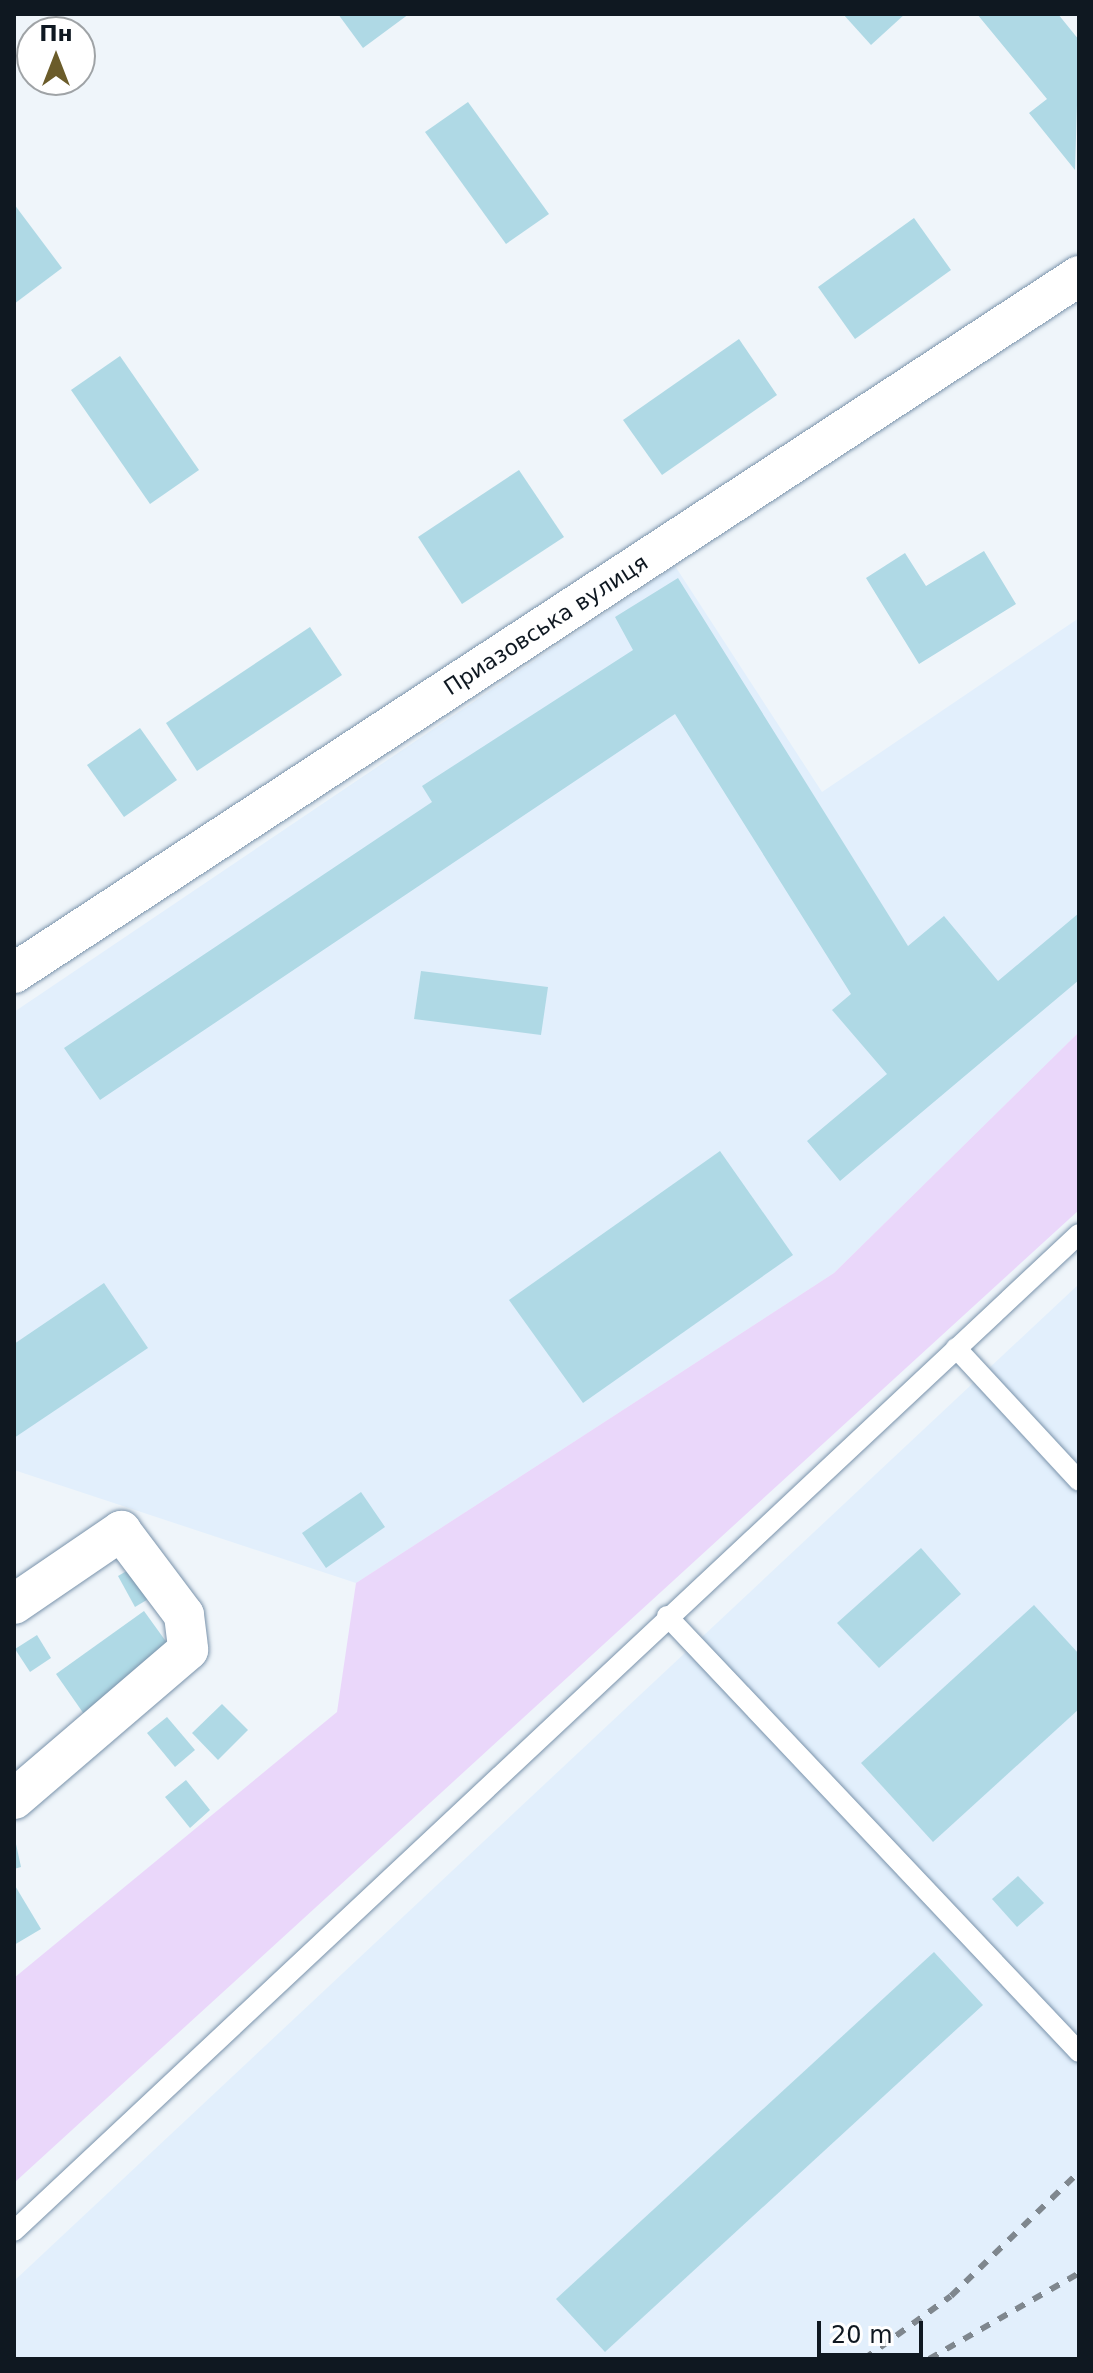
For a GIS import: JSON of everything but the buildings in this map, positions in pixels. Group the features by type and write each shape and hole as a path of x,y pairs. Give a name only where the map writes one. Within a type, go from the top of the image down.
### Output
{"street":[{"name":"Приазовська вулиця","path":"14,973 1079,276"},
{"path":"14,1604 121,1531 184,1615 188,1650 14,1799"}],"lane":[{"path":"14,2231 667,1616 1079,1234"},
{"path":"956,1348 1079,1481"},
{"path":"667,1616 1079,2052"}],"shaded area":[{"path":"675,566 822,792 1079,618 1079,1032 834,1273 356,1583 14,1470 14,1012"},
{"path":"1079,1032 1079,1210 14,2183 14,1978 337,1712 356,1583 834,1273"},
{"path":"1079,1284 1079,2359 14,2359 14,2281"}],"railway":[{"path":"864,2359 951,2296 1079,2172"},
{"path":"929,2359 1079,2273"}]}
